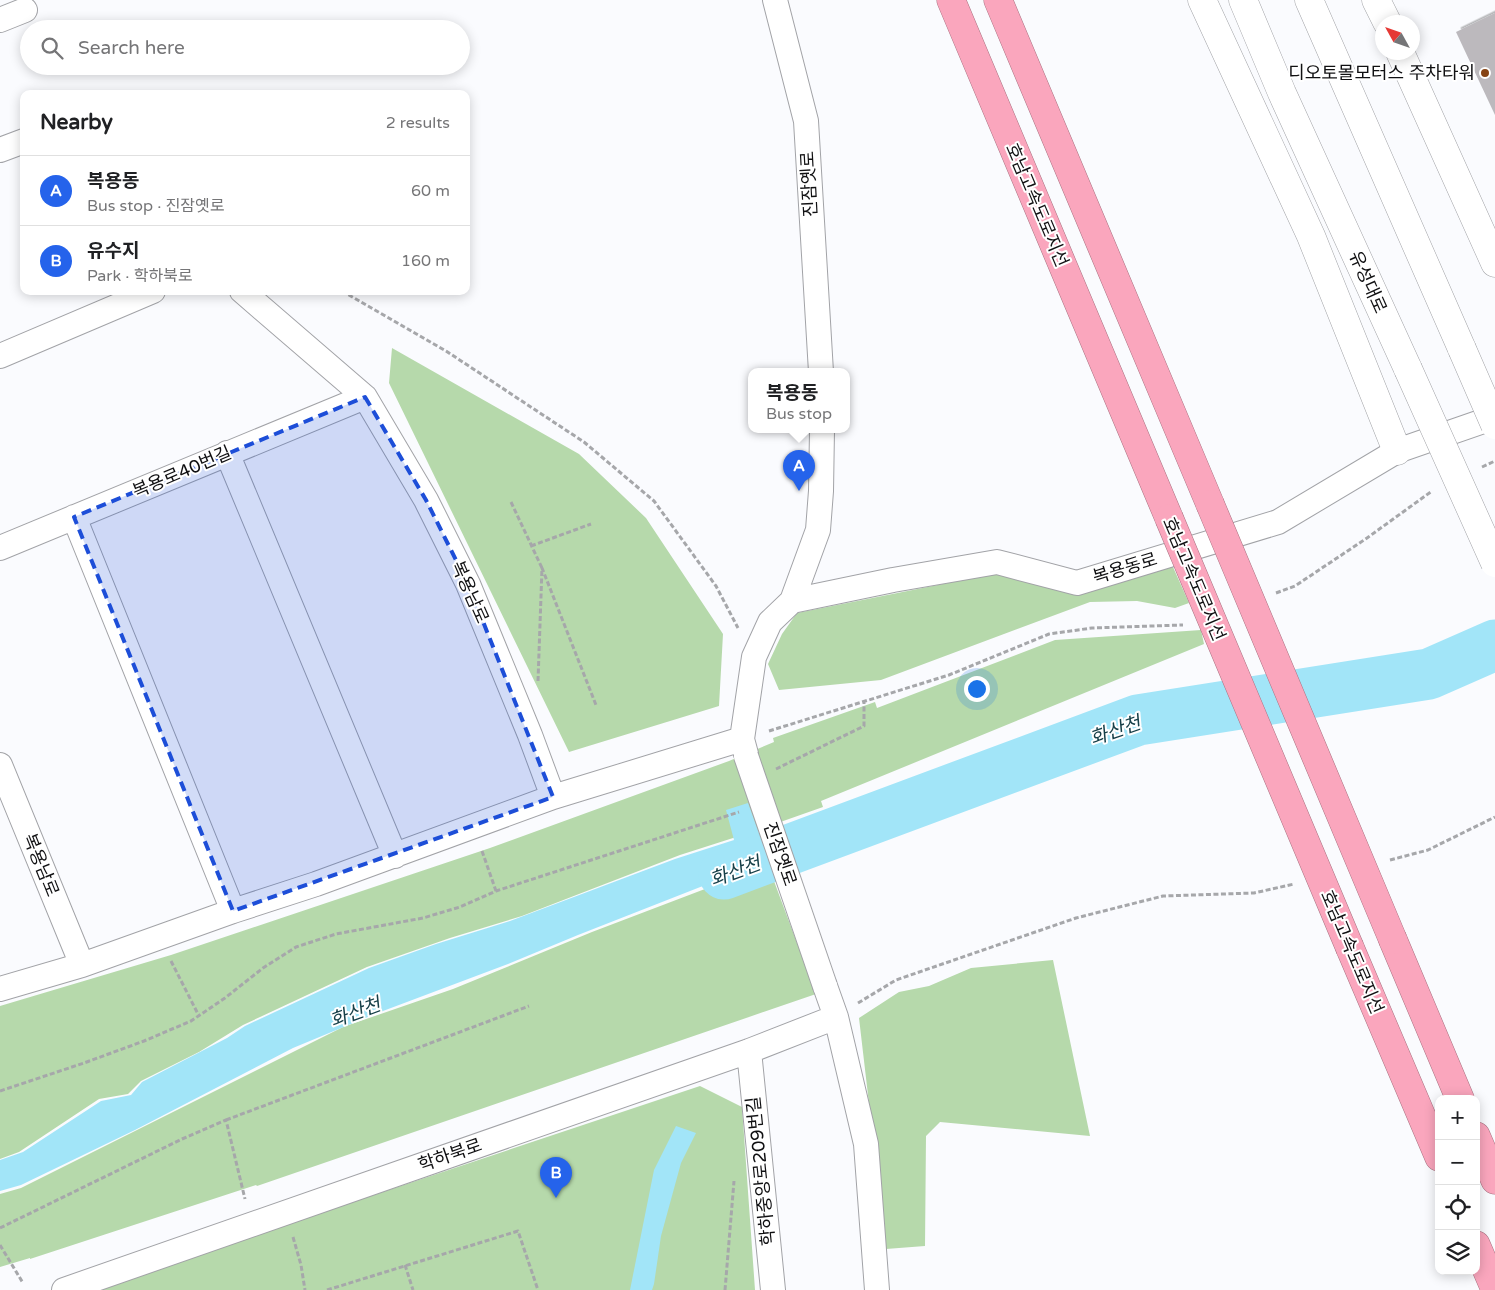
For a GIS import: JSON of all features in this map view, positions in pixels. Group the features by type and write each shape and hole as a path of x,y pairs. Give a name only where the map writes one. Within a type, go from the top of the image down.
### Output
{"highway":[{"name":"호남고속도로지선","path":"951,0 1435,1148"},
{"path":"998,0 1458,1095"},
{"path":"1478,1140 1495,1180"},
{"path":"1480,1254 1495,1289"}],"street":[{"name":"진잠옛로","path":"775,0 806,121 820,368"},
{"path":"1202,0 1311,236 1397,451"},
{"name":"유성대로","path":"1243,0 1282,93 1495,563"},
{"path":"1309,0 1495,425"},
{"path":"1376,0 1383,15"},
{"path":"0,20 25,10"},
{"path":"1404,60 1495,263"},
{"path":"0,150 20,142"},
{"path":"0,356 144,295"},
{"name":"복용남로","path":"247,295 365,397 426,500 468,584 530,735 553,797"},
{"name":"복용로40번길","path":"0,548 365,397"},
{"name":"복용동로","path":"792,601 893,580 996,562 1077,583 1278,522 1397,451 1495,417"},
{"name":"진잠옛로","path":"822,433 818,530 792,601 770,622 754,657 744,747 836,1018 866,1144 877,1290"},
{"path":"226,453 395,856"},
{"path":"74,517 233,911"},
{"path":"0,989 82,965 233,911 316,884 553,797 744,747"},
{"name":"복용남로","path":"0,765 82,965"},
{"name":"학하북로","path":"64,1290 749,1051 836,1018"},
{"name":"학하중앙로209번길","path":"749,1051 773,1290"}],"path":[{"path":"349,295 446,351 584,442 654,501 716,586 754,657"},
{"path":"1480,468 1495,461"},
{"path":"1268,596 1295,586 1437,488"},
{"path":"511,502 542,568 596,704"},
{"path":"531,546 591,524"},
{"path":"538,682 542,568"},
{"path":"744,747 864,701 949,675 1049,634 1092,628 1186,625"},
{"path":"774,770 864,726 864,701"},
{"path":"0,1092 136,1044 191,1021 225,998 263,968 296,947 336,934 423,918 460,907 496,891 727,816"},
{"path":"1382,862 1428,850 1495,817"},
{"path":"480,847 496,891"},
{"path":"836,1018 896,980 1076,918 1163,896 1254,893 1300,882"},
{"path":"168,953 199,1016"},
{"path":"0,1228 182,1139 226,1120 529,1006"},
{"path":"226,1120 246,1206"},
{"path":"726,1290 735,1172"},
{"path":"327,1290 518,1231 538,1290"},
{"path":"0,1245 23,1283"},
{"path":"405,1265 414,1290"},
{"path":"301,1266 305,1290"}],"highlighted area":[{"path":"365,397 426,500 468,584 553,797 233,911 74,517"}],"green space":[{"path":"392,348 579,454 646,518 723,634 719,706 569,752 389,383"},
{"path":"1173,567 1189,603 1175,608 1137,601 1090,602 881,680 779,690 768,664 782,634 797,613 998,573 1068,592"},
{"path":"1201,630 1204,644 821,801 823,807 680,855 522,916 450,938 367,967 243,1025 199,1052 141,1081 128,1094 99,1099 19,1152 0,1159 0,1006 171,955 490,848 729,761 774,742 773,738 875,702 877,708 1055,640"},
{"path":"768,865 816,994 257,1186 0,1267 0,1194 21,1188 343,1027 453,989 592,932"},
{"path":"1053,960 1090,1136 940,1122 926,1136 925,1246 886,1249 859,1018 899,992 929,986 971,968"},
{"path":"700,1086 742,1107 755,1290 89,1290"}],"water":[{"path":"748,803 769,860 508,964 375,1014 293,1048 135,1130 21,1185 0,1191 0,1160 23,1152 101,1101 131,1095 142,1082 227,1038 245,1026 369,968 436,944 510,921 675,859 734,840 726,810"},
{"path":"676,1126 696,1133 681,1163 661,1236 654,1284 652,1290 630,1290 654,1170"}],"building":[{"name":"디오토몰모터스 주차타워","path":"1495,13 1495,115 1456,32"}],"waterway":[{"name":"화산천","path":"724,874 1138,720 1429,674 1495,645"}],"place":[{"name":"디오토몰모터스 주차타워","path":"1485,73"},
{"name":"복용동","path":"799,491"},
{"name":"유수지","path":"556,1198"}]}
